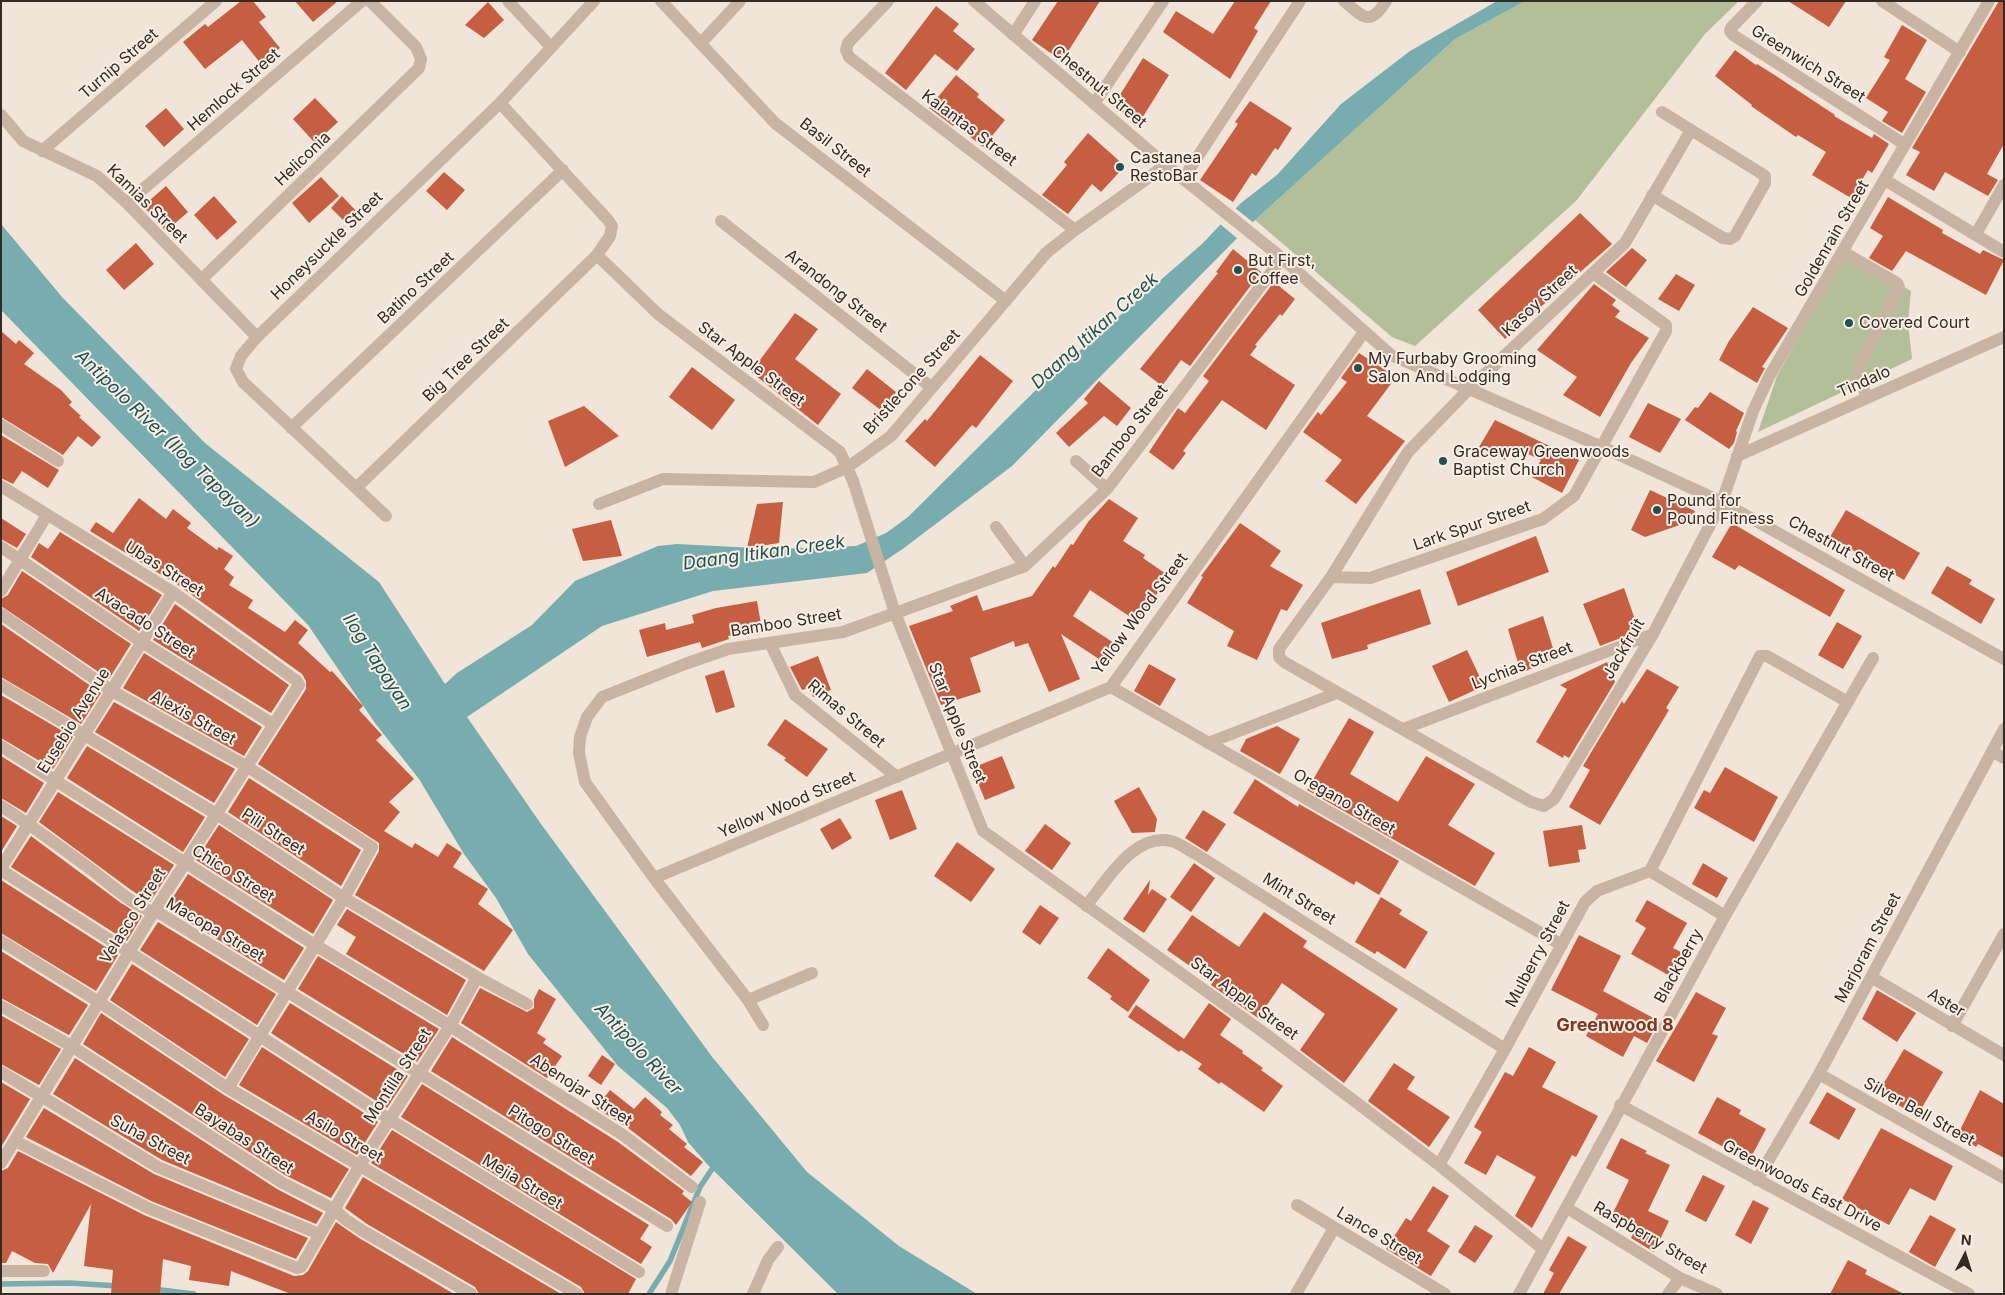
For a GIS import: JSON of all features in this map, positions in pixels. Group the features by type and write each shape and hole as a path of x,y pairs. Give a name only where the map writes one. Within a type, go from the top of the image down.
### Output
{"street":[{"name":"Turnip Street","path":"42,151 216,1"},
{"name":"Hemlock Street","path":"127,202 362,1"},
{"name":"Heliconia","path":"202,279 419,68 421,58 416,47 370,1"},
{"path":"508,1 551,47"},
{"name":"Honeysuckle Street","path":"386,516 243,382 236,369 241,356 257,337 500,103 594,1"},
{"name":"Basil Street","path":"661,1 775,123 1006,301"},
{"path":"701,43 740,1"},
{"name":"Kalantas Street","path":"888,1 848,43 846,50 849,57 1075,230"},
{"name":"Chestnut Street","path":"974,1 1183,180 1282,258 1392,355 1468,390 1600,446 1722,502 2004,659"},
{"path":"1013,35 1035,1"},
{"path":"1094,104 1163,1"},
{"path":"1183,180 1300,1"},
{"path":"1344,1 1364,17 1371,18 1378,14 1386,1"},
{"name":"Greenwich Street","path":"1757,1 1731,28 1730,31 1733,36 1904,144"},
{"path":"1882,1 1960,52"},
{"name":"Goldenrain Street","path":"1722,502 1752,411 1770,375 1989,1"},
{"path":"500,103 612,226 610,236 597,255"},
{"path":"1652,195 1723,238 1730,239 1734,236 1764,183 1765,176 1662,112"},
{"name":"Kamias Street","path":"1,115 23,141 97,176 127,202 257,337"},
{"name":"Kasoy Street","path":"1337,693 1284,662 1279,657 1279,649 1331,577 1408,452 1468,390 1625,243 1691,130"},
{"name":"Bristlecone Street","path":"598,504 663,479 814,482 848,467 891,436 1046,254 1075,230 1166,165"},
{"name":"Batino Street","path":"291,428 563,170"},
{"path":"1885,180 2004,252"},
{"path":"1976,234 2004,186"},
{"name":"Arandong Street","path":"721,221 931,387"},
{"path":"1843,252 1897,283 1900,287 1860,365 1859,375 1867,398"},
{"name":"Star Apple Street","path":"597,255 658,314 840,452 853,481 884,573 895,613 983,831 1267,1035 1439,1165 1543,1249"},
{"name":"Big Tree Street","path":"356,488 597,255"},
{"name":"Bamboo Street","path":"763,1025 748,1000 654,878 585,782 579,753 580,736 587,717 602,697 684,664 728,649 843,632 1025,566 1107,489 1282,258"},
{"name":"Lark Spur Street","path":"1331,577 1370,578 1544,519 1574,496 1600,446 1666,331 1666,325 1593,273"},
{"name":"Yellow Wood Street","path":"654,878 1111,687 1364,332"},
{"name":"Tindalo","path":"1737,456 2004,337"},
{"path":"1,425 58,462"},
{"path":"1076,461 1107,489"},
{"name":"Ubas Street","path":"1,486 173,592 298,681 298,690"},
{"name":"Jackfruit","path":"1403,730 1531,802 1544,806 1554,799 1653,634 1722,502"},
{"path":"1,591 47,515"},
{"path":"996,526 1025,566"},
{"name":"Avacado Street","path":"1,547 143,643 273,724"},
{"name":"Eusebio Avenue","path":"1,869 82,735 143,643 173,592"},
{"name":"Alexis Street","path":"1,614 112,691 246,766 371,845 372,851 344,898"},
{"name":"Lychias Street","path":"1403,730 1653,634"},
{"name":"Rimas Street","path":"770,643 796,696 897,777"},
{"path":"1725,916 1650,871 1760,656 1767,656 1848,702"},
{"name":"Blackberry","path":"1519,1294 1567,1208 1620,1105 1725,916 1873,658"},
{"name":"Pili Street","path":"1,685 218,815 344,898 477,977 527,1004"},
{"name":"Oregano Street","path":"1111,687 1562,945"},
{"name":"Velasco Street","path":"1,1163 130,954 153,913 218,815 273,724 298,690"},
{"path":"1208,744 1337,693 1403,730"},
{"name":"Marjoram Street","path":"1757,1180 1819,1074 2004,729"},
{"name":"Chico Street","path":"1,746 315,945 450,1026"},
{"path":"1992,751 2004,758"},
{"name":"Macopa Street","path":"1,806 28,823 118,890 153,913 161,914 418,1072"},
{"name":"Mint Street","path":"1086,906 1133,849 1153,840 1172,841 1196,854 1505,1049"},
{"path":"1,869 389,1120"},
{"name":"Mulberry Street","path":"1439,1165 1585,902 1597,891 1650,871"},
{"path":"228,1088 344,898"},
{"path":"1952,1026 2004,934"},
{"name":"Asilo Street","path":"1,941 99,1002 228,1088 577,1294"},
{"path":"748,1000 812,973"},
{"name":"Montilla Street","path":"15,1141 148,1208 297,1268 304,1264 319,1234 360,1165 418,1072 450,1026 477,977"},
{"name":"Aster","path":"1872,977 2004,1055"},
{"name":"Bayabas Street","path":"1,1006 72,1048 280,1182 334,1209 346,1220 363,1231 471,1294"},
{"name":"Abenojar Street","path":"450,1026 622,1135 692,1187"},
{"name":"Suha Street","path":"1,1072 158,1167 319,1234"},
{"name":"Pitogo Street","path":"418,1072 668,1226"},
{"name":"Silver Bell Street","path":"1819,1074 2004,1178"},
{"name":"Greenwoods East Drive","path":"1620,1105 1969,1294"},
{"name":"Mejia Street","path":"389,1120 639,1272"},
{"path":"671,1294 700,1202"},
{"name":"Lance Street","path":"1297,1205 1445,1294"},
{"name":"Raspberry Street","path":"1567,1208 1680,1278 1717,1294"},
{"path":"1296,1294 1334,1228"},
{"path":"754,1294 768,1260 778,1247"},
{"path":"1,1271 44,1271"},
{"path":"1668,1294 1680,1278"}],"green space":[{"path":"1525,1 1739,1 1705,34 1576,201 1415,346 1392,337 1255,220 1455,39"},
{"path":"1846,253 1911,291 1908,323 1912,359 1758,432 1777,376"}],"water":[{"path":"1497,1 1525,1 1455,39 1255,220 1012,466 904,548 867,573 713,591 602,626 467,717 541,824 713,1058 807,1172 899,1246 977,1294 838,1294 707,1164 688,1142 680,1125 667,1108 618,1066 528,954 496,898 464,854 419,779 375,723 308,625 1,310 1,224 62,297 205,443 379,582 445,684 457,673 532,625 575,581 658,546 677,544 775,549 856,546 886,533 908,517 1047,379 1202,244 1241,203 1277,175 1341,104 1410,51"}],"pier":[{"path":"1234,207 1255,224 1239,240 1219,223"}],"building":[{"path":"241,1 253,1 266,17 259,22 280,48 261,64 242,40 205,69 183,42 205,24 208,27"},
{"path":"295,1 338,1 313,22"},
{"path":"1058,1 1100,1 1062,61 1032,40"},
{"path":"1235,1 1271,1 1254,28 1258,31 1230,79 1163,32 1176,11 1213,34"},
{"path":"1788,1 1846,1 1829,27"},
{"path":"1999,1 2004,1 2004,144 1987,174 1998,180 1988,196 1945,172 1934,191 1906,175 1920,152 1912,148"},
{"path":"488,2 504,20 484,38 465,25"},
{"path":"936,6 959,24 953,31 975,49 957,71 935,54 906,90 885,73"},
{"path":"1902,25 1927,40 1905,79 1926,92 1902,133 1882,121 1888,112 1866,98 1890,60 1884,57"},
{"path":"1735,50 1834,116 1872,138 1874,134 1889,144 1872,173 1868,170 1851,198 1812,175 1826,152 1798,135 1796,137 1751,106 1715,76"},
{"path":"1143,58 1169,75 1139,123 1113,106"},
{"path":"956,75 979,94 977,97 1005,120 983,147 954,124 953,126 929,108"},
{"path":"315,98 338,122 315,143 293,119"},
{"path":"1250,101 1292,128 1278,150 1275,148 1256,176 1252,173 1233,202 1200,180 1238,124 1235,122"},
{"path":"166,108 184,129 164,147 145,126"},
{"path":"1088,133 1125,166 1101,192 1092,184 1068,214 1042,195 1067,165 1064,162"},
{"path":"444,172 465,190 447,210 426,191"},
{"path":"321,177 339,196 309,223 292,203"},
{"path":"166,186 188,212 166,231 143,206"},
{"path":"214,196 237,222 217,240 194,215"},
{"path":"342,196 359,214 349,226 331,208"},
{"path":"1888,197 1943,230 1942,233 1980,254 1983,250 2004,260 1986,295 1906,251 1892,271 1869,258 1883,236 1870,228"},
{"path":"1580,213 1612,244 1526,318 1505,339 1478,310"},
{"path":"136,243 154,264 124,290 106,270"},
{"path":"1632,248 1647,260 1626,287 1606,272"},
{"path":"1233,249 1261,272 1190,366 1181,360 1162,386 1140,369 1218,273 1216,272"},
{"path":"1676,274 1695,285 1679,311 1658,299"},
{"path":"1274,282 1295,299 1255,345 1257,346 1250,355 1295,385 1266,430 1222,400 1183,451 1186,453 1173,470 1149,452 1178,408 1185,413 1209,381 1203,376"},
{"path":"1594,284 1616,300 1612,305 1620,311 1615,317 1649,338 1631,363 1600,417 1563,395 1577,377 1537,350"},
{"path":"1753,307 1788,328 1762,367 1765,368 1757,383 1719,360 1729,341"},
{"path":"795,313 818,329 795,359 841,394 818,425 751,372"},
{"path":"1,331 16,344 19,340 34,353 24,364 61,390 72,402 69,405 81,416 79,417 101,437 92,447 78,436 63,455 1,417"},
{"path":"1359,353 1396,377 1367,416 1405,441 1356,504 1325,481 1342,460 1303,432 1318,412 1321,415 1347,382 1341,378"},
{"path":"980,355 1013,381 976,428 972,425 935,467 905,441 925,419 927,421"},
{"path":"692,367 735,400 712,430 669,397"},
{"path":"867,369 896,392 882,411 852,388"},
{"path":"1099,381 1131,408 1117,426 1104,416 1069,447 1056,433 1088,403 1084,399"},
{"path":"1710,392 1744,413 1736,431 1734,443 1729,449 1685,420 1695,407 1698,408"},
{"path":"1648,403 1681,419 1660,453 1629,437"},
{"path":"584,406 619,436 565,467 548,421"},
{"path":"1495,420 1579,460 1562,493 1532,477 1541,460 1513,447 1505,460 1479,447"},
{"path":"1,435 59,470 48,488 22,471 13,484 1,478"},
{"path":"1650,490 1695,511 1691,521 1645,537 1631,530"},
{"path":"139,498 166,519 173,509 191,523 187,528 217,550 219,547 233,556 224,569 234,577 229,585 253,600 248,608 285,632 295,620 308,630 298,643 330,672 332,671 363,706 359,710 382,735 376,740 414,779 389,802 400,812 384,831 412,848 415,843 438,857 447,843 462,853 453,867 488,889 478,904 513,930 484,971 355,895 379,851 379,843 258,764 306,689 306,681 302,674 178,585 90,531 96,522 113,533"},
{"path":"1109,499 1138,518 1123,541 1145,555 1143,558 1169,576 1138,622 1090,590 1073,616 1117,645 1105,663 1061,634 1080,679 1049,692 1028,643 1015,647 1014,641 970,658 981,692 941,705 909,626 953,611 950,606 977,595 983,611 1032,596 1053,566 1055,568 1088,522"},
{"path":"783,502 779,543 747,548 757,504"},
{"path":"1846,510 1920,553 1904,580 1830,537"},
{"path":"1,518 26,534 17,548 1,539"},
{"path":"611,520 622,556 583,561 572,529"},
{"path":"1240,523 1281,551 1270,566 1303,585 1287,611 1281,609 1257,660 1227,646 1234,631 1187,603 1203,577 1201,576"},
{"path":"1732,523 1845,590 1830,617 1739,565 1735,570 1712,557"},
{"path":"60,532 162,595 139,631 31,557 39,543 48,549"},
{"path":"1536,536 1549,572 1458,606 1446,572"},
{"path":"1947,566 1972,580 1969,584 1995,599 1981,624 1931,593"},
{"path":"22,571 131,644 109,679 1,606 1,599 8,595"},
{"path":"1624,588 1639,631 1600,646 1583,604"},
{"path":"1420,589 1431,624 1367,645 1368,649 1332,659 1321,623"},
{"path":"757,601 762,630 728,636 729,639 702,648 700,642 647,657 639,630 665,623 666,630 694,623 692,615 716,608"},
{"path":"175,604 289,685 271,713 153,640"},
{"path":"1543,616 1556,658 1521,673 1508,629"},
{"path":"1837,622 1862,636 1843,669 1818,655"},
{"path":"1,624 101,693 81,724 1,677"},
{"path":"1467,650 1484,686 1449,702 1432,666"},
{"path":"144,653 262,727 244,756 123,688"},
{"path":"818,656 831,690 813,697 809,688 802,690 790,667"},
{"path":"1607,662 1615,682 1569,758 1564,755 1563,758 1536,742 1567,689 1560,685"},
{"path":"1149,664 1176,679 1160,706 1134,691"},
{"path":"1647,669 1679,687 1666,708 1669,710 1600,825 1569,807 1590,770 1583,766 1622,701 1624,704"},
{"path":"724,670 735,707 716,713 705,676"},
{"path":"1,695 73,737 53,769 1,738"},
{"path":"114,702 235,769 214,803 95,732"},
{"path":"1349,718 1374,732 1350,774 1398,802 1426,756 1475,784 1448,825 1495,853 1475,886 1307,790"},
{"path":"785,719 828,749 807,777 784,760 786,758 767,745"},
{"path":"1277,726 1300,739 1280,774 1240,751 1246,739"},
{"path":"87,746 205,817 183,852 67,778"},
{"path":"1,756 44,783 26,813 1,798"},
{"path":"1002,756 1015,788 985,800 972,768"},
{"path":"1725,767 1778,797 1754,842 1694,808 1704,790 1710,793"},
{"path":"249,778 361,850 341,886 228,812"},
{"path":"1255,779 1298,807 1299,804 1399,861 1379,895 1356,881 1354,885 1233,813"},
{"path":"1139,787 1157,819 1155,832 1132,833 1114,801"},
{"path":"902,790 917,829 890,840 875,800"},
{"path":"58,792 174,865 150,902 39,822"},
{"path":"1203,810 1226,824 1207,852 1185,838"},
{"path":"1,816 17,826 1,852"},
{"path":"840,818 852,838 832,850 820,829"},
{"path":"1045,824 1071,843 1052,870 1025,851"},
{"path":"219,825 333,900 313,934 196,860"},
{"path":"1582,825 1586,849 1578,850 1580,862 1549,867 1543,831"},
{"path":"31,836 121,903 142,916 127,941 11,867"},
{"path":"957,842 995,869 971,902 934,876"},
{"path":"1194,863 1215,878 1191,912 1170,897"},
{"path":"1703,863 1728,878 1717,898 1692,884"},
{"path":"188,874 304,948 284,980 166,908"},
{"path":"1,880 118,955 96,991 1,933"},
{"path":"1150,880 1148,895 1152,889 1167,899 1144,933 1123,919"},
{"path":"1381,897 1402,910 1399,914 1428,932 1405,969 1377,951 1375,954 1355,942"},
{"path":"1647,900 1687,923 1673,948 1683,953 1670,976 1631,954 1646,928 1635,921"},
{"path":"1040,905 1059,918 1040,945 1022,932"},
{"path":"347,909 466,980 447,1015 346,954 356,937 337,925"},
{"path":"1264,912 1307,941 1303,947 1398,1009 1344,1083 1300,1050 1325,1014 1282,983 1258,1018 1211,985 1213,982 1167,950 1192,915 1239,947"},
{"path":"158,922 276,994 257,1025 140,950"},
{"path":"1579,935 1621,956 1603,991 1659,1021 1647,1043 1634,1036 1623,1057 1586,1036 1598,1014 1551,990"},
{"path":"1108,948 1150,980 1128,1012 1110,999 1112,996 1087,978"},
{"path":"1,951 88,1005 69,1035 1,998"},
{"path":"318,956 439,1029 417,1062 298,989"},
{"path":"132,964 249,1039 225,1077 110,1000"},
{"path":"480,988 527,1012 534,1008 534,999 539,989 556,999 537,1033 546,1039 543,1043 562,1056 547,1078 461,1023"},
{"path":"1877,990 1916,1013 1897,1042 1862,1019"},
{"path":"1696,992 1726,1008 1712,1034 1718,1036 1694,1082 1656,1061"},
{"path":"290,1003 408,1076 387,1108 271,1033"},
{"path":"1209,1003 1231,1019 1220,1035 1243,1051 1242,1053 1263,1068 1261,1070 1283,1086 1264,1112 1221,1082 1219,1084 1198,1069 1202,1064 1181,1050 1179,1052 1128,1017 1136,1005 1184,1039"},
{"path":"101,1013 224,1095 349,1169 331,1198 285,1175 83,1044"},
{"path":"2,1016 61,1049 39,1085 1,1064"},
{"path":"452,1037 618,1142 684,1191 682,1194 692,1202 676,1225 671,1219 431,1071"},
{"path":"262,1047 378,1122 357,1155 239,1085"},
{"path":"1529,1047 1556,1062 1542,1087 1598,1116 1576,1157 1572,1155 1532,1228 1515,1216 1536,1177 1497,1155 1486,1175 1464,1163 1482,1132 1474,1127 1505,1072 1513,1076"},
{"path":"1904,1049 1943,1072 1917,1116 1878,1093"},
{"path":"602,1055 615,1064 601,1085 588,1076"},
{"path":"75,1058 277,1189 323,1213 316,1224 162,1160 53,1094"},
{"path":"1394,1063 1415,1077 1407,1089 1450,1117 1429,1147 1368,1101"},
{"path":"1,1082 30,1099 1,1147"},
{"path":"422,1084 649,1225 640,1239 652,1247 641,1264 401,1117"},
{"path":"610,1090 634,1109 645,1097 662,1112 660,1115 673,1125 669,1129 687,1144 684,1147 703,1162 691,1176 628,1128 596,1108"},
{"path":"1980,1090 2004,1104 2004,1158 1978,1144 1976,1147 1958,1134"},
{"path":"1827,1092 1856,1109 1839,1140 1809,1123"},
{"path":"1717,1097 1741,1110 1739,1114 1766,1129 1749,1161 1698,1133"},
{"path":"44,1108 154,1174 308,1238 296,1259 151,1201 26,1137"},
{"path":"1881,1128 1953,1166 1935,1201 1910,1188 1889,1225 1842,1199"},
{"path":"392,1130 636,1279 628,1294 585,1294 581,1287 371,1163"},
{"path":"1621,1138 1647,1151 1645,1153 1670,1165 1648,1211 1669,1221 1654,1252 1631,1238 1636,1227 1612,1215 1629,1180 1606,1168"},
{"path":"18,1151 144,1215 294,1276 303,1275 308,1271 336,1222 359,1238 454,1294 291,1294 231,1271 229,1286 189,1280 191,1266 163,1259 160,1294 111,1294 113,1270 84,1266 91,1204 53,1273 48,1264 35,1263 12,1251 6,1263 1,1263 1,1171 8,1168"},
{"path":"1703,1175 1725,1186 1706,1222 1685,1211"},
{"path":"363,1177 561,1294 479,1294 475,1287 367,1224 345,1208"},
{"path":"1433,1186 1449,1196 1427,1231 1450,1246 1431,1276 1386,1249 1406,1218 1411,1221"},
{"path":"1753,1200 1769,1208 1751,1244 1735,1235"},
{"path":"1930,1215 1956,1229 1935,1267 1909,1252"},
{"path":"1475,1225 1493,1236 1475,1263 1458,1252"},
{"path":"1568,1236 1587,1247 1559,1294 1543,1294 1554,1273 1549,1270"},
{"path":"1848,1260 1867,1270 1865,1274 1904,1294 1830,1294"}],"waterway":[{"path":"649,1294 670,1261 700,1187 716,1163"},
{"path":"1,1284 69,1283 119,1286"},
{"path":"153,1289 194,1294"}],"place":[{"name":"Castanea RestoBar","path":"1120,167"},
{"name":"But First, Coffee","path":"1238,270"},
{"name":"Covered Court","path":"1849,323"},
{"name":"My Furbaby Grooming Salon And Lodging","path":"1358,368"},
{"name":"Graceway Greenwoods Baptist Church","path":"1443,461"},
{"name":"Pound for Pound Fitness","path":"1657,510"}],"district":[{"name":"Greenwood 8","path":"1615,1026"}],"water label":[{"name":"Daang Itikan Creek","path":"1095,331"},
{"name":"Antipolo River (Ilog Tapayan)","path":"167,439"},
{"name":"Daang Itikan Creek","path":"764,553"},
{"name":"Ilog Tapayan","path":"377,662"},
{"name":"Antipolo River","path":"638,1049"}]}
